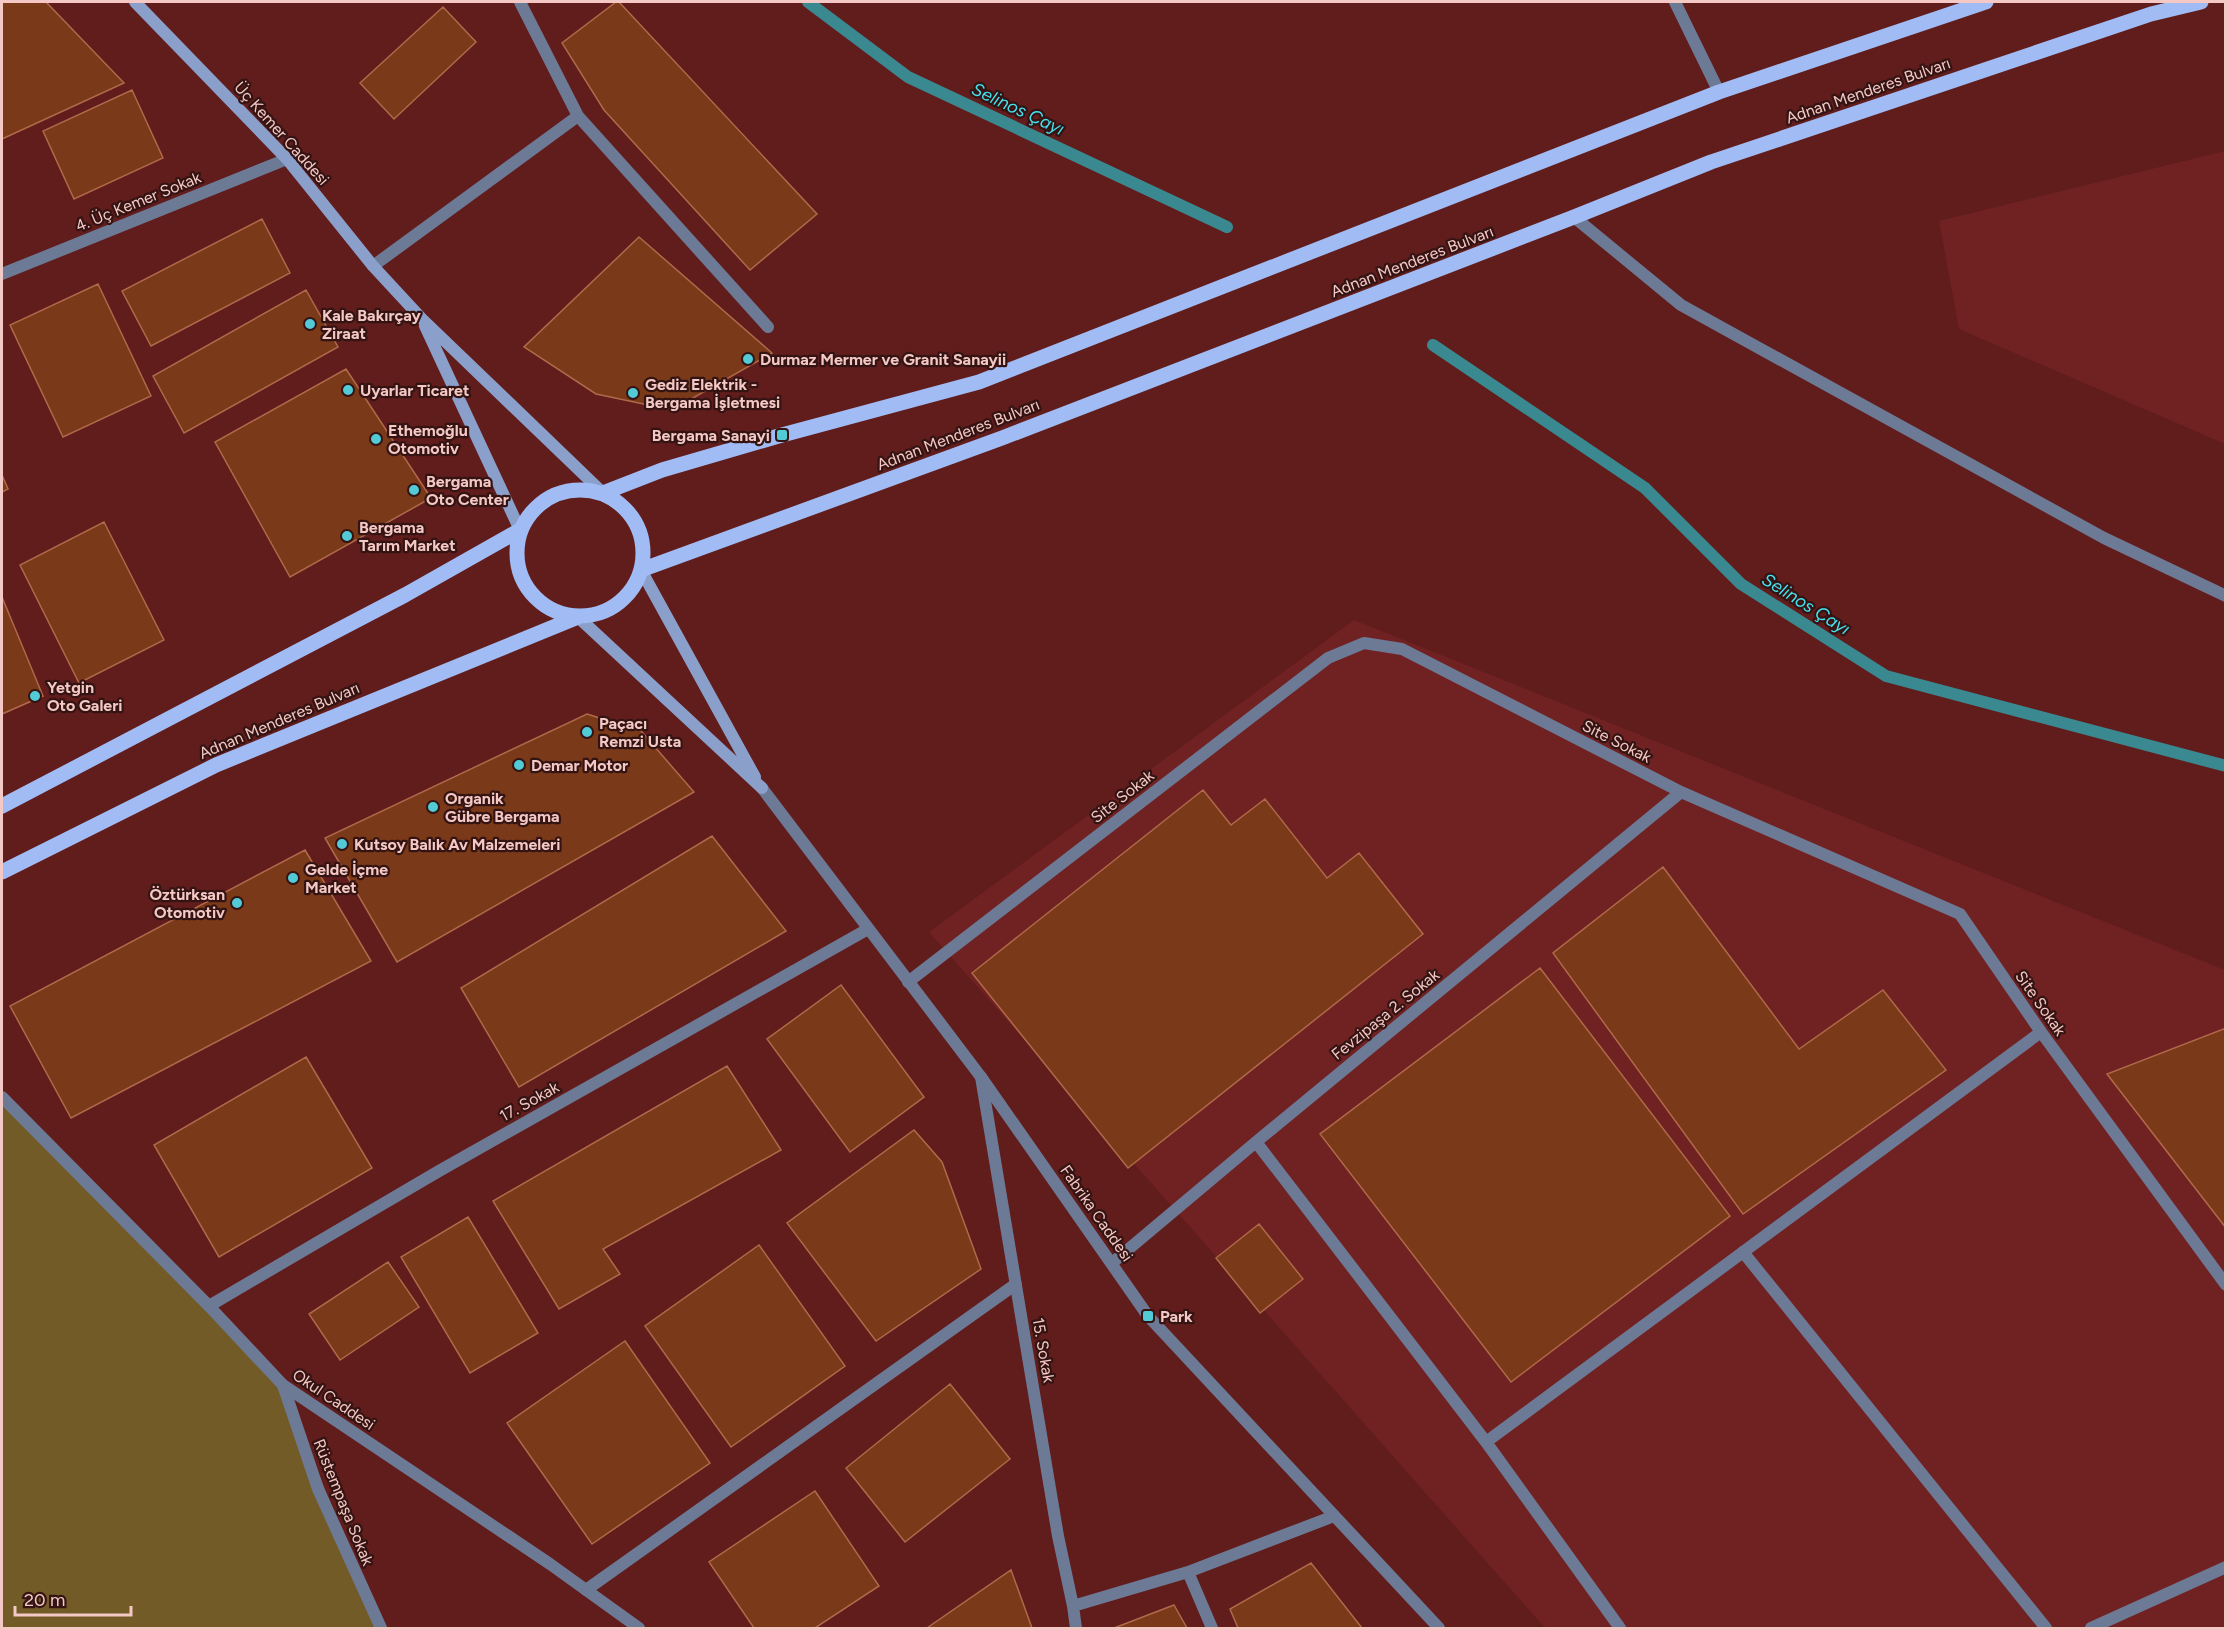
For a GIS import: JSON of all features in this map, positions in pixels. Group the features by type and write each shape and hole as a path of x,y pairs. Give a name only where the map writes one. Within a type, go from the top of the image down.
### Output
{"main road":[{"name":"Üç Kemer Caddesi","path":"135,2 287,159 373,266 422,319"},
{"path":"422,319 603,493 619,503 632,516 641,533 644,551 641,570 633,589 618,604 599,614 578,617 558,613 540,603 526,588 518,570 516,549 520,530 525,519 551,496 567,490 585,489 603,493 662,470 979,382 1719,92 1986,2"},
{"name":"Adnan Menderes Bulvarı","path":"641,570 1002,438 1526,236 1711,162 2151,14 2201,2"},
{"path":"422,319 520,530"},
{"path":"2,806 395,601 520,530"},
{"path":"641,570 762,788"},
{"path":"578,617 762,788"},
{"name":"Adnan Menderes Bulvarı","path":"2,872 216,765 578,617"}],"street":[{"path":"520,2 578,116 768,327"},
{"path":"1675,2 1719,92"},
{"path":"373,266 578,116"},
{"name":"4. Üç Kemer Sokak","path":"2,274 287,159"},
{"path":"1574,217 1681,305 2104,538 2226,596"},
{"name":"Site Sokak","path":"908,982 1328,658 1364,642 1402,649 1681,792 1960,914 2041,1032 2226,1285"},
{"name":"Fabrika Caddesi","path":"762,788 981,1077 1148,1316 1439,1629"},
{"name":"Fevzipaşa 2. Sokak","path":"1112,1263 1681,792"},
{"name":"17. Sokak","path":"209,1306 439,1171 868,929"},
{"path":"1486,1442 2041,1032"},
{"name":"15. Sokak","path":"981,1077 1058,1536 1076,1629"},
{"name":"Okul Caddesi","path":"2,1097 209,1306 283,1385 586,1590 639,1629"},
{"path":"1256,1142 1486,1442 1620,1629"},
{"path":"1743,1252 2046,1629"},
{"path":"586,1590 1016,1284"},
{"name":"Rüstempaşa Sokak","path":"283,1385 318,1489 381,1629"},
{"path":"1073,1606 1188,1572 1334,1516"},
{"path":"2091,1629 2226,1568"},
{"path":"1188,1572 1212,1629"}],"shaded area":[{"path":"2225,151 2225,444 1959,329 1939,221"},
{"path":"1354,620 2225,970 2225,1628 1545,1628 929,932"},
{"path":"2,1097 283,1385 381,1628 2,1628"}],"building":[{"path":"2,2 46,2 124,83 2,139"},
{"path":"619,2 817,214 750,270 604,110 562,43"},
{"path":"443,7 476,42 394,119 360,83"},
{"path":"132,90 163,158 74,199 43,131"},
{"path":"262,219 290,273 151,346 122,291"},
{"path":"639,237 772,353 672,410 596,394 524,347"},
{"path":"98,284 151,396 63,437 10,325"},
{"path":"306,290 338,347 184,433 153,376"},
{"path":"346,369 431,498 290,577 215,442"},
{"path":"2,475 8,489 2,492"},
{"path":"104,522 164,640 79,683 20,565"},
{"path":"2,597 43,696 2,714"},
{"path":"587,714 641,731 694,792 397,962 325,838"},
{"path":"1203,790 1231,825 1265,799 1327,878 1359,853 1423,934 1128,1168 972,973"},
{"path":"712,836 786,931 519,1087 461,988"},
{"path":"305,850 371,961 71,1118 10,1006"},
{"path":"1663,867 1799,1049 1883,990 1946,1070 1743,1214 1553,953"},
{"path":"1540,968 1730,1216 1511,1382 1320,1134"},
{"path":"841,985 924,1097 850,1152 767,1039"},
{"path":"2226,1028 2226,1228 2107,1074"},
{"path":"306,1057 372,1168 219,1257 154,1145"},
{"path":"727,1066 781,1150 603,1249 620,1274 559,1309 493,1201"},
{"path":"914,1130 942,1162 981,1269 876,1341 787,1223"},
{"path":"468,1217 538,1333 470,1373 401,1257"},
{"path":"1259,1224 1303,1279 1260,1313 1216,1258"},
{"path":"759,1245 845,1366 731,1447 645,1326"},
{"path":"388,1262 419,1307 340,1360 309,1314"},
{"path":"625,1341 710,1463 592,1544 507,1423"},
{"path":"950,1384 1010,1459 905,1542 846,1468"},
{"path":"815,1491 879,1586 815,1628 754,1628 709,1562"},
{"path":"1311,1563 1362,1628 1238,1628 1230,1609"},
{"path":"1011,1570 1032,1628 927,1628"},
{"path":"1174,1605 1187,1628 1114,1628"}],"waterway":[{"name":"Selinos Çayı","path":"808,2 908,77 1227,227"},
{"name":"Selinos Çayı","path":"1433,345 1645,488 1741,584 1886,676 2226,766"}],"place":[{"name":"Kale Bakırçay Ziraat","path":"310,324"},
{"name":"Durmaz Mermer ve Granit Sanayii","path":"748,359"},
{"name":"Uyarlar Ticaret","path":"348,390"},
{"name":"Gediz Elektrik - Bergama İşletmesi","path":"633,393"},
{"name":"Bergama Sanayi","path":"782,435"},
{"name":"Ethemoğlu Otomotiv","path":"376,439"},
{"name":"Bergama Oto Center","path":"414,490"},
{"name":"Bergama Tarım Market","path":"347,536"},
{"name":"Yetgin Oto Galeri","path":"35,696"},
{"name":"Paçacı Remzi Usta","path":"587,732"},
{"name":"Demar Motor","path":"519,765"},
{"name":"Organik Gübre Bergama","path":"433,807"},
{"name":"Kutsoy Balık Av Malzemeleri","path":"342,844"},
{"name":"Gelde İçme Market","path":"293,878"},
{"name":"Öztürksan Otomotiv","path":"237,903"},
{"name":"Park","path":"1148,1316"}]}
